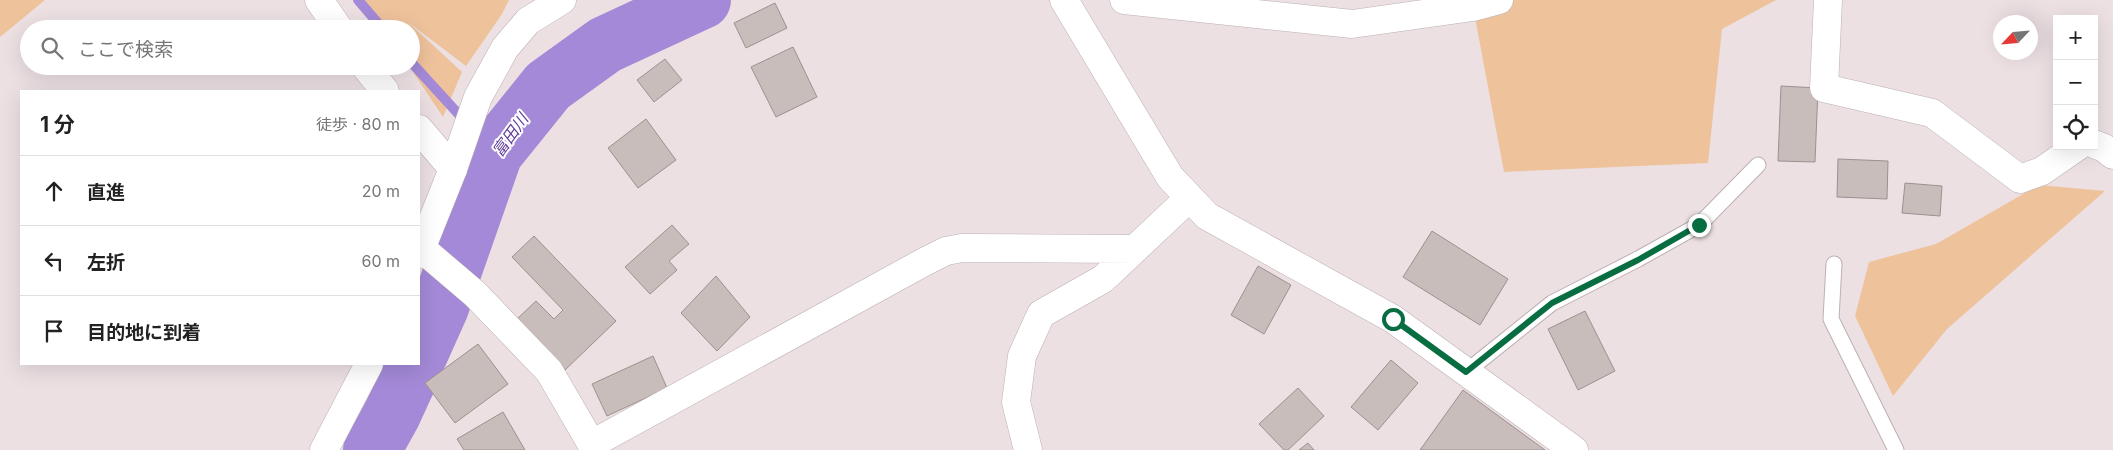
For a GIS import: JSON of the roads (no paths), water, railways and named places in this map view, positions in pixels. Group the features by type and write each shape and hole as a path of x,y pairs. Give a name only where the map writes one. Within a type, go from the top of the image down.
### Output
{"street":[{"path":"319,0 333,20"},
{"path":"562,0 528,21 505,48 478,97 426,254 475,294 549,371 594,447 926,260 946,251 962,248 1135,249"},
{"path":"1064,0 1170,177 1206,216 1393,319 1574,450"},
{"path":"1124,0 1352,24 1474,7 1498,0"},
{"path":"1828,0 1824,88 1932,113 2020,179 2042,171 2072,150"},
{"path":"372,75 384,90"},
{"path":"420,131 457,159"},
{"path":"2098,146 2113,156"},
{"path":"1028,450 1016,402 1022,356 1042,314 1103,279 1190,198"},
{"path":"324,450 368,365"}],"lane":[{"path":"1466,372 1552,303 1638,260 1699,225 1758,164"},
{"path":"1834,264 1831,319 1896,450"}],"waterway":[{"path":"358,0 375,20"},
{"name":"富田川","path":"420,352 440,307 494,153 548,86 605,45 702,0"},
{"path":"420,72 494,153"},
{"name":"富田川","path":"372,450 392,414 415,365"}]}
